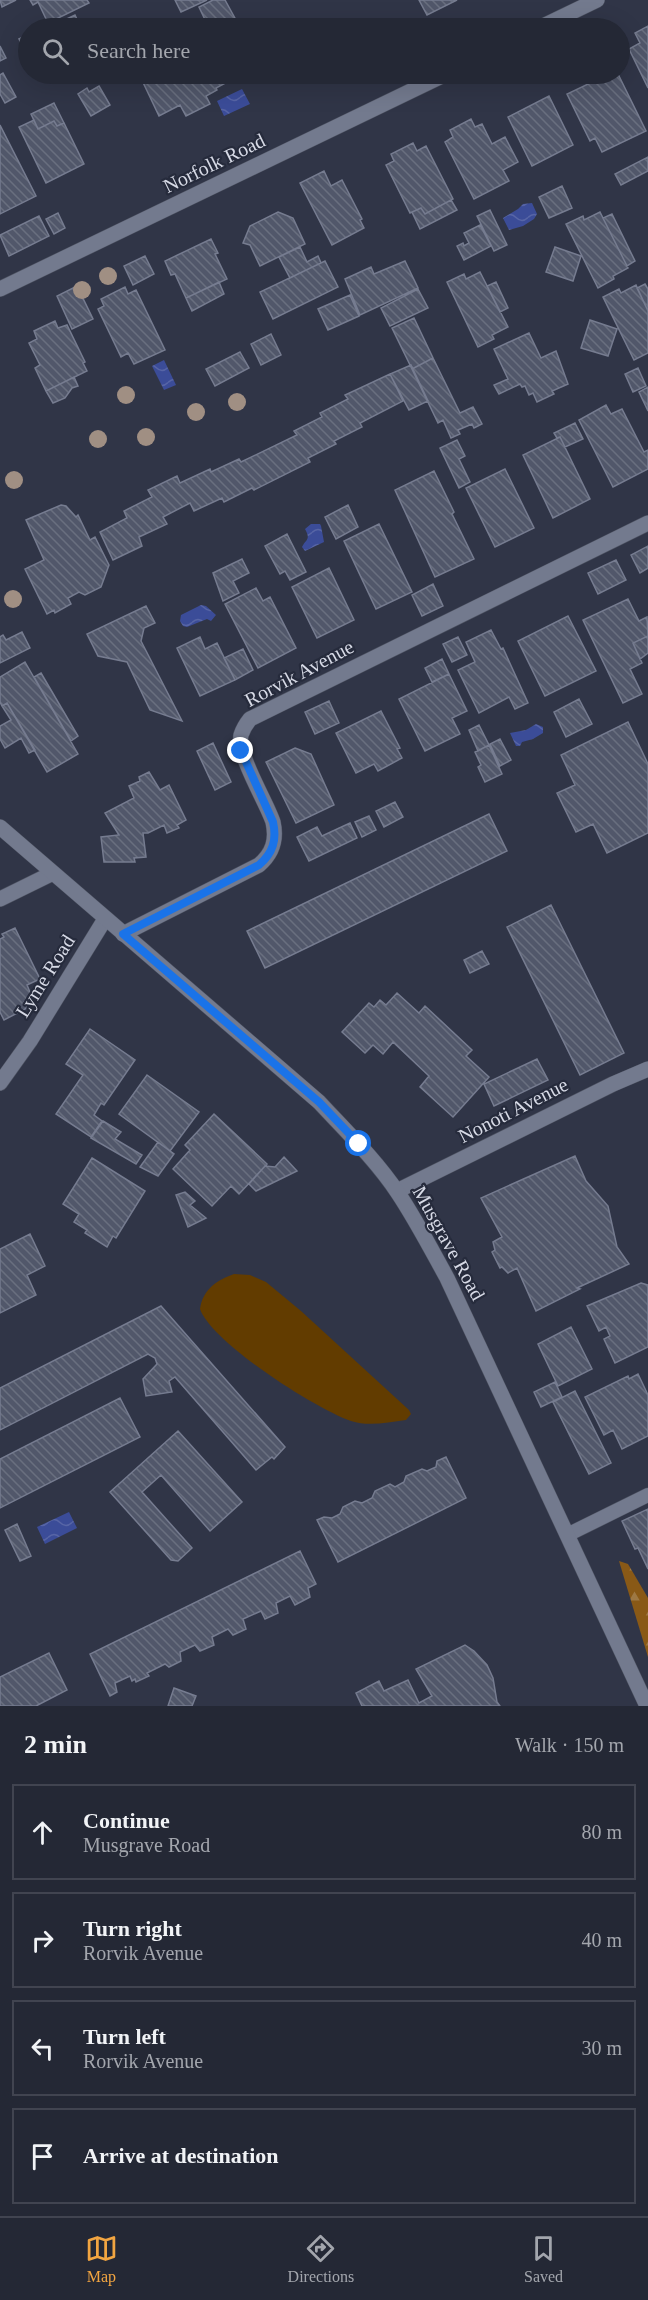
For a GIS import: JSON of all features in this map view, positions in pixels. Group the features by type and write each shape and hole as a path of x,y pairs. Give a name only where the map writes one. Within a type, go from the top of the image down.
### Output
{"street":[{"path":"560,18 597,0"},
{"name":"Norfolk Road","path":"0,290 425,84"},
{"name":"Rorvik Avenue","path":"123,934 259,865 269,856 274,845 273,822 241,751 241,736 250,719 648,523"},
{"name":"Musgrave Road","path":"0,827 319,1102 359,1144 397,1191 447,1278 647,1706"},
{"path":"0,899 53,873"},
{"name":"Lyme Road","path":"0,1083 30,1041 105,919"},
{"name":"Nonoti Avenue","path":"397,1191 612,1084 648,1069"}],"lane":[{"path":"567,1535 648,1495"}],"shaded area":[{"path":"234,1274 250,1275 266,1282 301,1311 411,1414 406,1420 385,1423 365,1424 351,1421 314,1403 244,1356 208,1323 200,1309 204,1296 212,1286"}],"green space":[{"path":"619,1561 628,1564 648,1598 648,1657"}],"water":[{"path":"242,89 250,104 224,116 217,101"},
{"path":"532,203 537,214 534,219 523,226 509,230 503,218 523,204"},
{"path":"164,360 176,385 164,390 152,366"},
{"path":"311,524 320,524 324,542 305,551 302,547 308,537 305,529"},
{"path":"201,605 206,606 216,615 211,621 207,619 187,627 183,626 180,621 181,615"},
{"path":"536,724 543,727 543,733 516,746 510,733 526,730"},
{"path":"69,1512 77,1528 45,1544 37,1527"}],"building":[{"path":"0,0 16,0 2,7"},
{"path":"30,0 87,0 89,3 58,18 46,18 38,2 33,5"},
{"path":"175,0 207,0 181,12"},
{"path":"213,0 225,0 235,18 204,18 199,7"},
{"path":"419,0 457,0 427,15"},
{"path":"648,26 648,88 630,51 630,48 640,43 635,33"},
{"path":"0,46 6,58 0,61"},
{"path":"3,73 16,97 5,103 0,94 0,75"},
{"path":"144,84 223,84 206,96 210,104 186,116 180,105 159,116"},
{"path":"588,84 623,84 646,131 602,152 595,138 590,141 567,94"},
{"path":"99,86 110,105 91,116 78,94 87,88 89,92"},
{"path":"549,96 573,145 532,166 508,117"},
{"path":"54,103 64,123 57,126 54,121 38,129 31,114"},
{"path":"471,119 475,127 482,124 492,144 505,137 518,162 503,170 509,181 474,199 445,142 453,137 450,130"},
{"path":"34,120 38,129 54,121 57,126 64,123 84,164 46,183 19,127"},
{"path":"0,125 36,196 0,214"},
{"path":"413,143 417,151 426,146 453,199 425,214 421,208 410,213 386,165 394,161 391,154"},
{"path":"648,157 648,171 621,185 615,174"},
{"path":"324,171 331,186 342,180 362,219 360,220 364,228 332,245 300,183"},
{"path":"562,186 572,208 549,218 539,197"},
{"path":"451,200 457,210 420,229 412,212 421,208 425,214"},
{"path":"490,210 507,245 494,251 477,216"},
{"path":"278,212 293,218 305,244 260,266 250,245 243,243 250,226"},
{"path":"600,212 628,268 598,288 566,224 583,216 584,220"},
{"path":"58,213 65,228 54,234 46,219"},
{"path":"612,214 635,261 627,266 603,218"},
{"path":"39,216 49,236 9,256 0,235"},
{"path":"480,225 491,246 464,260 457,246 469,243 464,233"},
{"path":"211,239 218,253 215,254 227,279 186,298 175,274 171,275 165,261"},
{"path":"300,247 307,262 318,256 321,263 290,278 279,257"},
{"path":"555,247 581,256 573,281 546,272"},
{"path":"145,256 154,274 133,285 124,266"},
{"path":"325,261 338,287 273,319 260,292"},
{"path":"405,261 418,288 360,315 345,279 371,267 374,274"},
{"path":"480,272 508,327 492,335 494,339 478,347 447,282 464,274 466,279"},
{"path":"219,282 224,294 192,311 186,298"},
{"path":"496,282 508,308 500,312 487,286"},
{"path":"645,284 648,289 648,311 637,288"},
{"path":"636,285 648,311 648,353 634,360 603,297 619,289 621,293"},
{"path":"77,286 93,319 72,329 57,296"},
{"path":"125,287 128,294 136,290 165,350 134,364 128,353 121,357 98,309 104,306 101,299"},
{"path":"418,289 428,308 390,326 381,308"},
{"path":"350,295 359,316 328,330 318,309"},
{"path":"414,318 433,358 412,369 392,328"},
{"path":"590,320 617,329 608,356 581,348"},
{"path":"55,321 58,328 67,325 87,371 46,391 35,368 40,365 29,343 37,339 34,331"},
{"path":"529,333 541,358 556,351 568,384 552,391 554,394 537,402 533,393 529,395 525,386 522,387 520,384 499,394 494,385 508,379 494,349"},
{"path":"271,334 281,355 261,365 251,344"},
{"path":"240,352 249,368 215,386 206,369"},
{"path":"433,358 460,413 473,407 482,424 474,428 472,424 458,430 460,434 451,438 443,420 438,423 412,369"},
{"path":"411,365 428,401 409,410 390,374"},
{"path":"638,368 646,386 633,392 625,374"},
{"path":"390,374 403,401 360,423 362,427 308,458 310,462 254,490 252,488 224,502 222,498 194,511 190,503 163,517 167,524 139,537 142,546 113,560 100,532 127,518 124,511 152,497 148,490 177,476 180,483 239,459 241,462 297,435 294,431 322,417 320,413 348,399 345,395"},
{"path":"74,377 78,386 72,388 65,398 53,403 46,391"},
{"path":"648,387 648,411 639,392"},
{"path":"606,405 611,414 622,409 644,452 648,450 648,469 613,487 579,420"},
{"path":"575,423 583,439 565,447 560,437 557,438 554,433"},
{"path":"560,437 590,499 553,518 523,455"},
{"path":"457,440 465,456 459,459 470,482 459,488 440,448"},
{"path":"505,469 534,528 495,547 466,488"},
{"path":"434,471 474,559 435,577 395,490"},
{"path":"61,505 66,506 76,517 78,515 90,540 95,537 109,565 101,587 85,595 79,592 68,598 71,604 55,613 54,610 47,614 25,569 44,560 26,520"},
{"path":"348,505 358,527 336,539 325,517"},
{"path":"379,524 412,592 376,609 344,541"},
{"path":"287,534 306,572 290,580 285,571 280,574 265,546"},
{"path":"648,546 648,568 640,573 631,555"},
{"path":"242,559 249,573 233,581 239,593 223,601 213,573"},
{"path":"616,560 626,580 598,594 588,573"},
{"path":"329,568 354,620 317,638 292,587"},
{"path":"433,584 443,606 422,616 412,595"},
{"path":"256,588 263,601 270,597 296,648 258,668 225,604"},
{"path":"628,599 639,621 647,617 648,636 633,643 642,663 630,669 642,694 623,703 583,620"},
{"path":"146,606 155,623 144,628 141,641 182,721 150,710 127,662 98,656 87,634"},
{"path":"568,616 596,671 545,696 518,641"},
{"path":"491,630 501,649 503,648 528,703 515,709 509,697 479,713 458,670 475,662 466,642"},
{"path":"22,632 30,648 0,663 0,637 3,635 6,640"},
{"path":"648,636 648,653 640,659 633,643"},
{"path":"200,637 205,649 217,643 235,680 200,696 177,648"},
{"path":"458,637 467,655 452,662 443,644"},
{"path":"243,649 253,670 235,680 224,658"},
{"path":"442,659 449,674 432,682 425,668"},
{"path":"25,662 78,754 47,772 7,703 2,706 0,702 0,677"},
{"path":"41,673 78,736 71,741 34,677"},
{"path":"449,674 467,711 452,718 460,734 425,751 399,699"},
{"path":"579,699 592,724 566,737 554,712"},
{"path":"329,701 339,723 315,734 305,712"},
{"path":"7,703 35,750 29,753 21,738 5,748 0,739 0,726 11,720 2,706"},
{"path":"381,711 400,748 397,749 402,758 378,771 374,764 356,773 336,733"},
{"path":"628,722 648,764 648,833 607,853 593,824 576,832 557,793 575,785 561,755"},
{"path":"479,725 489,745 478,751 469,730"},
{"path":"500,739 511,760 500,766 490,744"},
{"path":"213,743 231,782 215,790 197,751"},
{"path":"489,745 502,774 485,782 478,767 481,765 475,752"},
{"path":"295,748 311,754 334,805 296,823 266,762"},
{"path":"149,772 160,790 169,785 186,820 177,825 179,828 167,833 164,825 143,833 146,857 134,858 135,862 104,862 101,837 119,835 105,813 134,798 129,786 140,781 139,777"},
{"path":"395,802 403,817 384,827 376,811"},
{"path":"489,814 507,851 265,968 247,931"},
{"path":"369,816 376,830 362,837 355,822"},
{"path":"350,823 357,838 309,861 297,837 317,827 322,836"},
{"path":"551,905 624,1053 580,1075 507,927"},
{"path":"15,928 40,979 27,985 32,997 24,1002 27,1008 4,1020 0,1012 0,939 4,937 2,934"},
{"path":"482,951 489,964 470,973 464,960"},
{"path":"397,993 419,1013 425,1006 472,1050 466,1056 489,1077 453,1117 420,1087 429,1076 393,1042 383,1054 373,1045 365,1053 342,1032 369,1003 374,1007 380,1000 386,1005"},
{"path":"90,1029 135,1060 104,1105 101,1103 94,1115 102,1121 91,1137 56,1114 83,1075 66,1064"},
{"path":"537,1059 548,1080 494,1106 484,1084"},
{"path":"147,1075 199,1112 170,1151 119,1114"},
{"path":"214,1114 267,1164 239,1194 231,1186 212,1206 173,1169 190,1150 185,1145"},
{"path":"103,1121 121,1132 115,1139 142,1155 136,1164 91,1138"},
{"path":"158,1142 174,1154 158,1176 140,1167"},
{"path":"575,1156 586,1181 608,1206 617,1247 629,1264 577,1288 580,1289 536,1311 517,1268 508,1273 502,1267 500,1268 492,1252 495,1250 493,1242 502,1237 481,1198"},
{"path":"284,1157 297,1171 256,1191 249,1184 265,1166 275,1167"},
{"path":"92,1158 145,1191 116,1238 113,1236 107,1247 85,1233 87,1230 74,1222 79,1214 63,1204"},
{"path":"185,1192 195,1201 190,1205 206,1218 188,1227 176,1195"},
{"path":"30,1234 45,1266 27,1275 36,1295 0,1313 0,1249"},
{"path":"641,1283 648,1285 648,1347 615,1363 604,1339 610,1336 606,1327 599,1331 587,1306"},
{"path":"161,1306 285,1447 274,1459 272,1457 256,1470 175,1377 169,1381 172,1392 146,1396 143,1379 157,1364 155,1358 148,1354 0,1430 0,1388"},
{"path":"571,1327 592,1369 558,1386 538,1344"},
{"path":"638,1374 648,1395 648,1436 622,1449 613,1430 604,1435 585,1397 628,1376 629,1379"},
{"path":"555,1382 562,1397 541,1407 534,1392"},
{"path":"575,1391 611,1463 589,1474 553,1402"},
{"path":"120,1398 140,1437 0,1508 0,1459"},
{"path":"178,1431 242,1502 210,1531 161,1475 142,1492 192,1548 178,1561 171,1560 110,1492"},
{"path":"446,1457 466,1498 338,1562 317,1520 324,1517 332,1518 340,1514 343,1507 355,1501 362,1503 372,1498 375,1491 390,1484 395,1487 404,1482 406,1476 422,1469 427,1471 436,1467 437,1461"},
{"path":"648,1509 648,1569 638,1548 635,1549 622,1521"},
{"path":"17,1524 31,1556 20,1561 5,1530"},
{"path":"300,1551 316,1584 308,1588 310,1597 295,1605 290,1596 276,1603 278,1613 265,1619 261,1611 243,1619 246,1629 233,1635 228,1629 212,1637 214,1645 200,1651 195,1645 180,1652 181,1661 169,1667 165,1664 147,1673 149,1676 136,1682 135,1679 132,1681 130,1676 115,1683 117,1692 110,1696 90,1654"},
{"path":"465,1645 487,1665 500,1706 362,1706 356,1693 379,1681 384,1691 408,1680 419,1703 432,1696 416,1669"},
{"path":"49,1653 67,1690 36,1706 0,1706 0,1677"},
{"path":"174,1688 196,1696 192,1706 168,1706"}],"route":[{"path":"241,751 273,822 274,845 269,856 259,865 123,934 319,1102 359,1144"}]}
